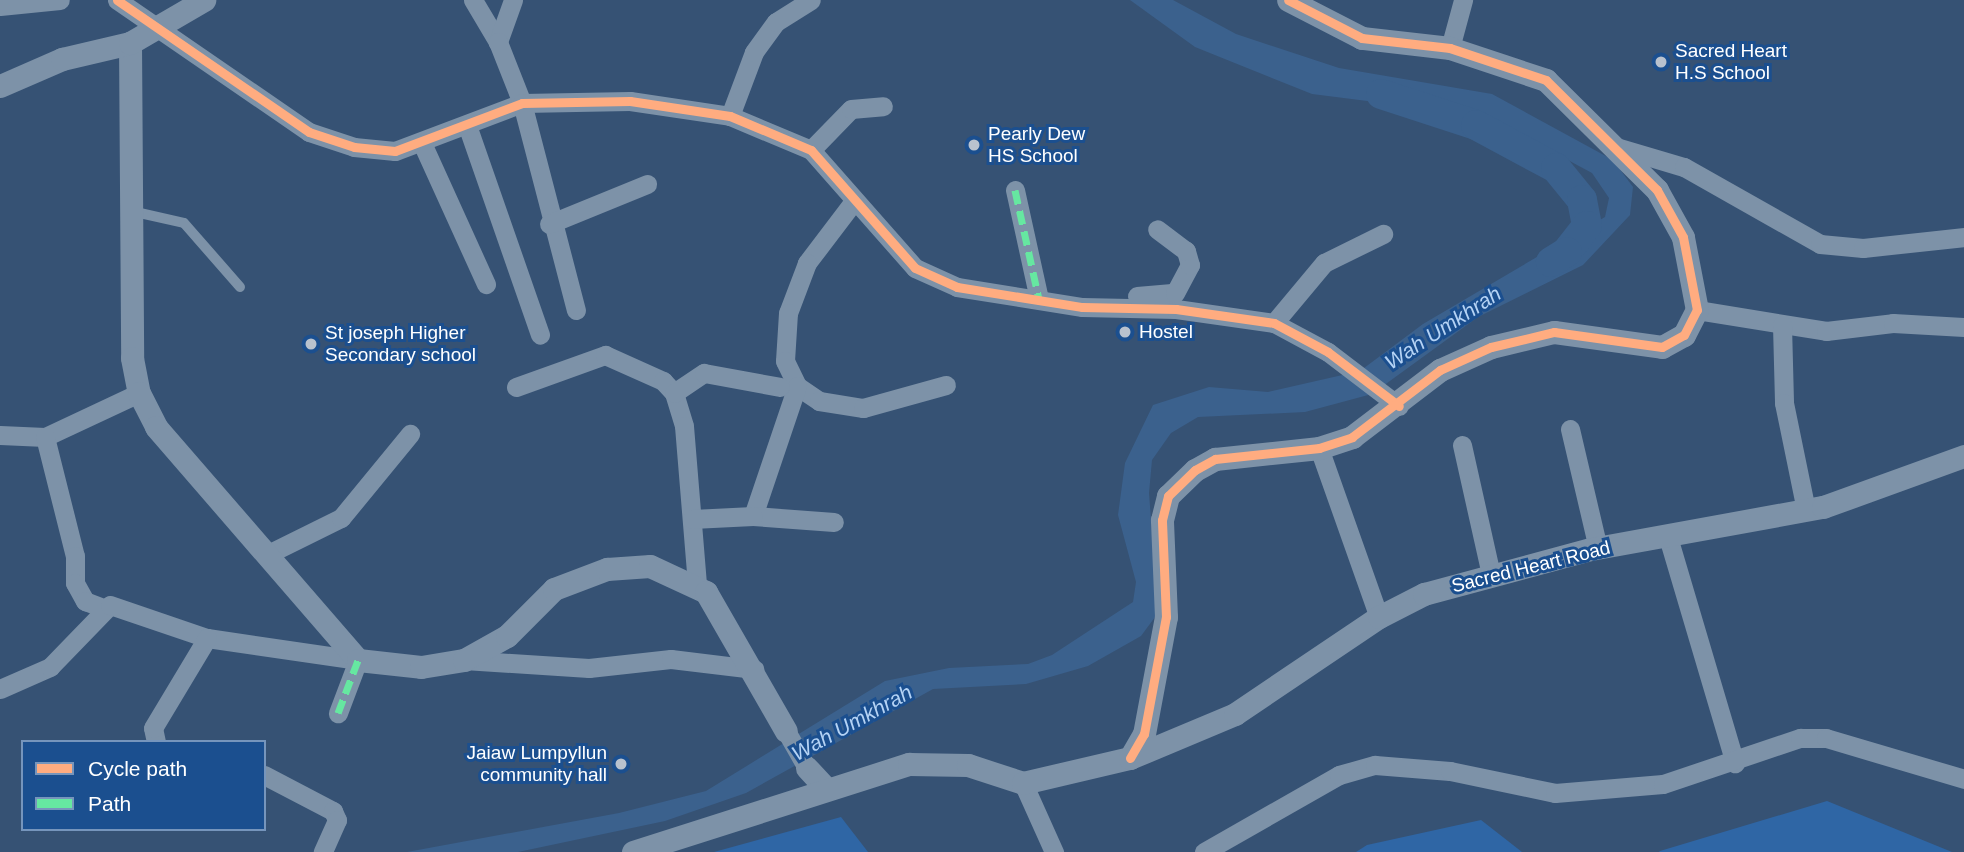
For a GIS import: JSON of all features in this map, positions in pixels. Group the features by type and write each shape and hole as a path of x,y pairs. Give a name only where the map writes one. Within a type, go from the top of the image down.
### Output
{"street":[{"path":"12,3 60,0"},
{"path":"117,0 160,29 175,46 309,132 380,151 420,139 486,284"},
{"path":"0,86 62,59 130,43 160,29 204,0"},
{"path":"473,0 498,42 522,103 549,224 576,310"},
{"path":"498,42 513,0"},
{"path":"730,116 754,52 776,22 811,0"},
{"path":"1130,758 1144,734 1166,617 1162,520 1168,496 1216,459 1319,448 1364,431 1391,399 1440,370 1491,346 1554,332 1662,347 1684,335 1697,310 1683,237 1657,190 1546,80 1450,48 1362,38 1288,0"},
{"path":"1450,48 1463,0"},
{"path":"130,43 132,358 139,393 156,426 358,660"},
{"path":"422,144 522,103 630,101 730,116 811,150 915,268 957,287 1116,308 1274,323 1354,371 1391,399"},
{"path":"811,150 851,109 883,106"},
{"path":"467,125 540,335"},
{"path":"1612,146 1684,167 1820,244 1863,248 1964,237"},
{"path":"549,224 647,184"},
{"path":"1015,190 1039,299"},
{"path":"753,516 788,386 785,361 788,313 807,263 854,201"},
{"path":"1116,308 1129,297 1167,296 1180,288 1189,258 1157,229"},
{"path":"1274,323 1324,263 1382,234"},
{"path":"1697,310 1826,331 1893,323 1964,327"},
{"path":"1782,325 1784,403 1806,510"},
{"path":"516,387 605,355 663,381 674,393 683,416 697,585 754,669 807,768 824,786"},
{"path":"674,393 704,373 788,386 819,401 863,408 946,385"},
{"path":"0,435 45,437 139,393"},
{"path":"1570,429 1598,548"},
{"path":"266,555 341,519 410,434"},
{"path":"45,437 75,556 75,583 85,601 103,608 138,610 207,639 421,667 464,660 485,652 554,589 580,577 650,566 697,585"},
{"path":"1462,445 1491,575"},
{"path":"1319,448 1379,617"},
{"name":"Sacred Heart Road","path":"1023,783 1130,758 1235,714 1379,617 1424,594 1598,548 1806,510 1964,456"},
{"path":"692,519 753,516 834,522"},
{"path":"1668,537 1735,763"},
{"path":"0,689 50,667 103,608"},
{"path":"156,740 153,728 207,639"},
{"path":"464,660 589,668 671,659 754,669"},
{"path":"338,713 358,660"},
{"path":"1204,852 1358,768 1406,766 1555,793 1663,784 1735,763 1800,738 1826,738 1964,779"},
{"path":"633,852 824,786 919,764 968,765 1023,783 1054,852"},
{"path":"266,776 333,811 337,820 323,852"}],"lane":[{"path":"130,211 184,223 240,288"}],"shaded area":[{"path":"1827,801 1952,852 1659,852 1660,851"},
{"path":"841,817 868,852 714,852"},
{"path":"1481,820 1522,852 1356,852 1367,845"}],"water":[{"path":"1130,0 1173,0 1236,34 1339,68 1492,94 1613,160 1633,187 1630,215 1583,265 1478,317 1372,394 1305,412 1198,417 1171,433 1152,460 1149,493 1158,613 1141,636 1088,666 1026,684 933,689 746,793 665,821 518,852 407,852 619,813 706,791 885,681 949,668 1028,664 1052,655 1133,602 1136,582 1118,515 1125,463 1153,405 1209,387 1268,392 1360,371 1423,324 1605,217 1609,198 1592,173 1486,116 1312,94 1195,47"}],"waterway":[{"name":"Wah Umkhrah","path":"1381,94 1476,125 1556,168 1582,200 1587,226 1567,252 1551,262"}],"marked path":[{"path":"1015,190 1039,299"},
{"path":"338,713 358,660"}],"cycle path":[{"path":"117,0 309,132 354,147 395,151 522,103 630,101 730,116 811,150 915,268 957,287 1082,307 1176,309 1274,323 1328,352 1399,406"},
{"path":"1130,758 1144,734 1166,617 1162,520 1168,496 1195,470 1215,459 1319,448 1352,437 1440,370 1491,347 1554,332 1662,347 1684,335 1697,310 1683,237 1657,190 1546,80 1450,48 1362,38 1288,0"}],"place":[{"name":"Sacred Heart H.S School","path":"1661,62"},
{"name":"Pearly Dew HS School","path":"974,145"},
{"name":"Hostel","path":"1125,332"},
{"name":"St joseph Higher Secondary school","path":"311,344"},
{"name":"Jaiaw Lumpyllun community hall","path":"621,764"}]}
